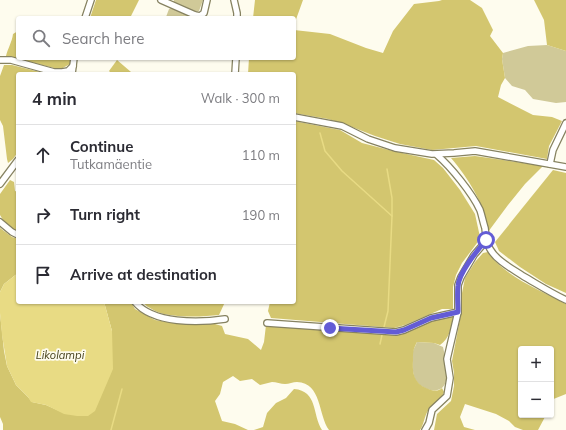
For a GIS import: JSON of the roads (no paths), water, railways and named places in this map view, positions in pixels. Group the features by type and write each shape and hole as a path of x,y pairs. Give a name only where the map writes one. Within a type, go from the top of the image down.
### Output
{"street":[{"path":"86,16 91,0"},
{"path":"160,0 195,16 200,16 204,13 207,0"},
{"path":"234,0 237,16"},
{"path":"0,60 11,60 54,72 68,71 73,66"},
{"path":"72,72 74,60"},
{"path":"235,72 236,60"},
{"path":"296,118 342,126 368,139 395,148 437,155 475,151 566,167"},
{"path":"550,164 553,150 566,123"},
{"path":"437,155 447,163 471,195 480,210 486,240 496,256 507,266 566,300"},
{"path":"0,184 16,163"},
{"path":"0,222 16,234"},
{"path":"425,430 429,423 432,410 447,396 450,378 447,359 458,312 458,285 474,255 486,240"},
{"path":"137,304 147,312 168,319 193,321 225,319"},
{"path":"266,323 396,332 431,318 458,312"}],"water":[{"name":"Likolampi","path":"16,275 16,304 105,304 112,331 113,369 95,411 88,416 64,414 46,405 31,402 16,385 7,366 2,335 0,292 4,284"}],"waterway":[{"path":"320,133 325,151 342,171 392,216"},
{"path":"384,327 388,311 392,216 392,198 387,169"},
{"path":"380,344 382,335"},
{"path":"111,430 122,389"}]}
